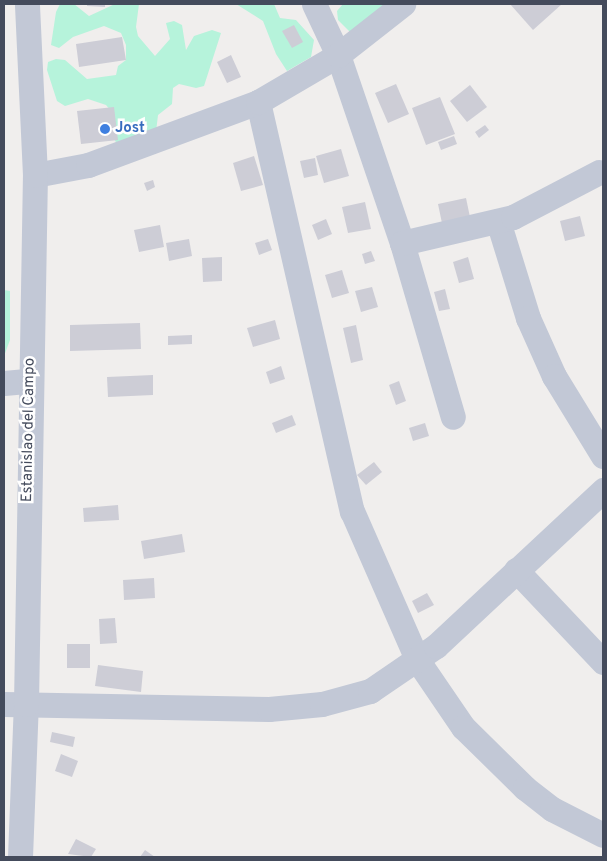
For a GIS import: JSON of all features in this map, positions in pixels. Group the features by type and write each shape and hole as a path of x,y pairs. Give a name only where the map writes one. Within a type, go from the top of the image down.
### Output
{"street":[{"name":"Estanislao del Campo","path":"20,857 15,704 15,571 30,381 35,175 27,4"},
{"path":"314,4 338,55 402,243 453,417"},
{"path":"35,175 88,165 258,102 338,55 403,4"},
{"path":"258,102 352,511 418,660 462,727 525,788 552,809 603,835"},
{"path":"402,243 514,216 599,172"},
{"path":"498,221 528,318 554,376 603,456"},
{"path":"4,383 30,381"},
{"path":"15,704 270,710 322,704 370,691 418,660 603,490"},
{"path":"516,570 603,662"}],"green space":[{"path":"60,4 74,4 89,16 115,4 139,4 136,27 138,36 155,56 170,39 166,23 174,21 182,25 186,50 194,36 212,30 221,33 204,86 196,88 179,84 173,88 172,104 158,115 156,132 119,147 114,139 112,112 106,105 88,99 65,106 57,101 47,70 48,62 56,59 65,60 87,79 116,75 118,66 126,60 126,45 121,33 104,26 73,37 59,48 51,45 56,12"},
{"path":"236,4 274,4 280,18 296,20 314,40 311,57 287,71 276,54 263,21"},
{"path":"343,4 393,4 351,33 338,20 337,11"},
{"path":"4,290 10,291 10,340 4,356"}],"building":[{"path":"87,4 105,4 105,7 87,6"},
{"path":"510,4 562,4 533,30"},
{"path":"294,25 303,42 292,48 282,31"},
{"path":"122,37 126,60 79,67 76,44"},
{"path":"231,55 241,77 227,83 217,62"},
{"path":"396,84 409,114 388,123 375,93"},
{"path":"470,85 487,107 467,122 450,101"},
{"path":"440,97 455,134 426,145 412,108"},
{"path":"114,107 118,140 81,144 77,111"},
{"path":"485,125 489,130 479,138 475,132"},
{"path":"454,136 457,144 441,150 438,142"},
{"path":"341,149 349,176 324,183 316,156"},
{"path":"254,156 263,185 241,191 233,163"},
{"path":"315,158 318,175 304,178 300,161"},
{"path":"153,180 155,187 147,191 144,183"},
{"path":"466,198 471,222 443,228 438,204"},
{"path":"365,202 371,229 348,233 342,207"},
{"path":"580,216 585,236 565,241 560,221"},
{"path":"326,219 332,234 318,240 312,225"},
{"path":"160,225 164,247 139,252 134,230"},
{"path":"189,239 192,256 169,261 166,243"},
{"path":"268,239 272,250 259,255 255,243"},
{"path":"371,251 375,261 365,264 362,254"},
{"path":"222,257 222,281 203,282 202,258"},
{"path":"468,257 474,279 459,283 453,262"},
{"path":"342,270 349,293 332,298 325,275"},
{"path":"372,287 378,307 361,312 355,291"},
{"path":"445,289 450,309 439,311 434,292"},
{"path":"275,320 280,339 253,347 247,328"},
{"path":"140,323 141,349 70,351 70,325"},
{"path":"356,325 363,360 351,363 343,328"},
{"path":"192,335 192,344 168,345 168,336"},
{"path":"281,366 285,379 270,384 266,372"},
{"path":"153,375 153,395 108,397 107,377"},
{"path":"399,381 406,401 396,405 389,385"},
{"path":"292,415 296,425 276,433 272,423"},
{"path":"425,423 429,436 413,441 409,428"},
{"path":"374,462 382,472 366,485 357,475"},
{"path":"118,505 119,520 84,522 83,508"},
{"path":"182,534 185,552 144,559 141,541"},
{"path":"154,578 155,598 124,600 123,580"},
{"path":"427,593 434,605 418,613 412,601"},
{"path":"115,618 117,643 100,644 99,619"},
{"path":"67,644 90,644 90,668 67,668"},
{"path":"98,665 143,671 141,692 95,686"},
{"path":"52,732 75,737 73,747 50,742"},
{"path":"61,754 78,761 72,777 55,771"},
{"path":"76,839 96,849 91,857 68,854"},
{"path":"145,850 155,857 140,857"}],"place":[{"name":"Jost","path":"105,129"}]}
